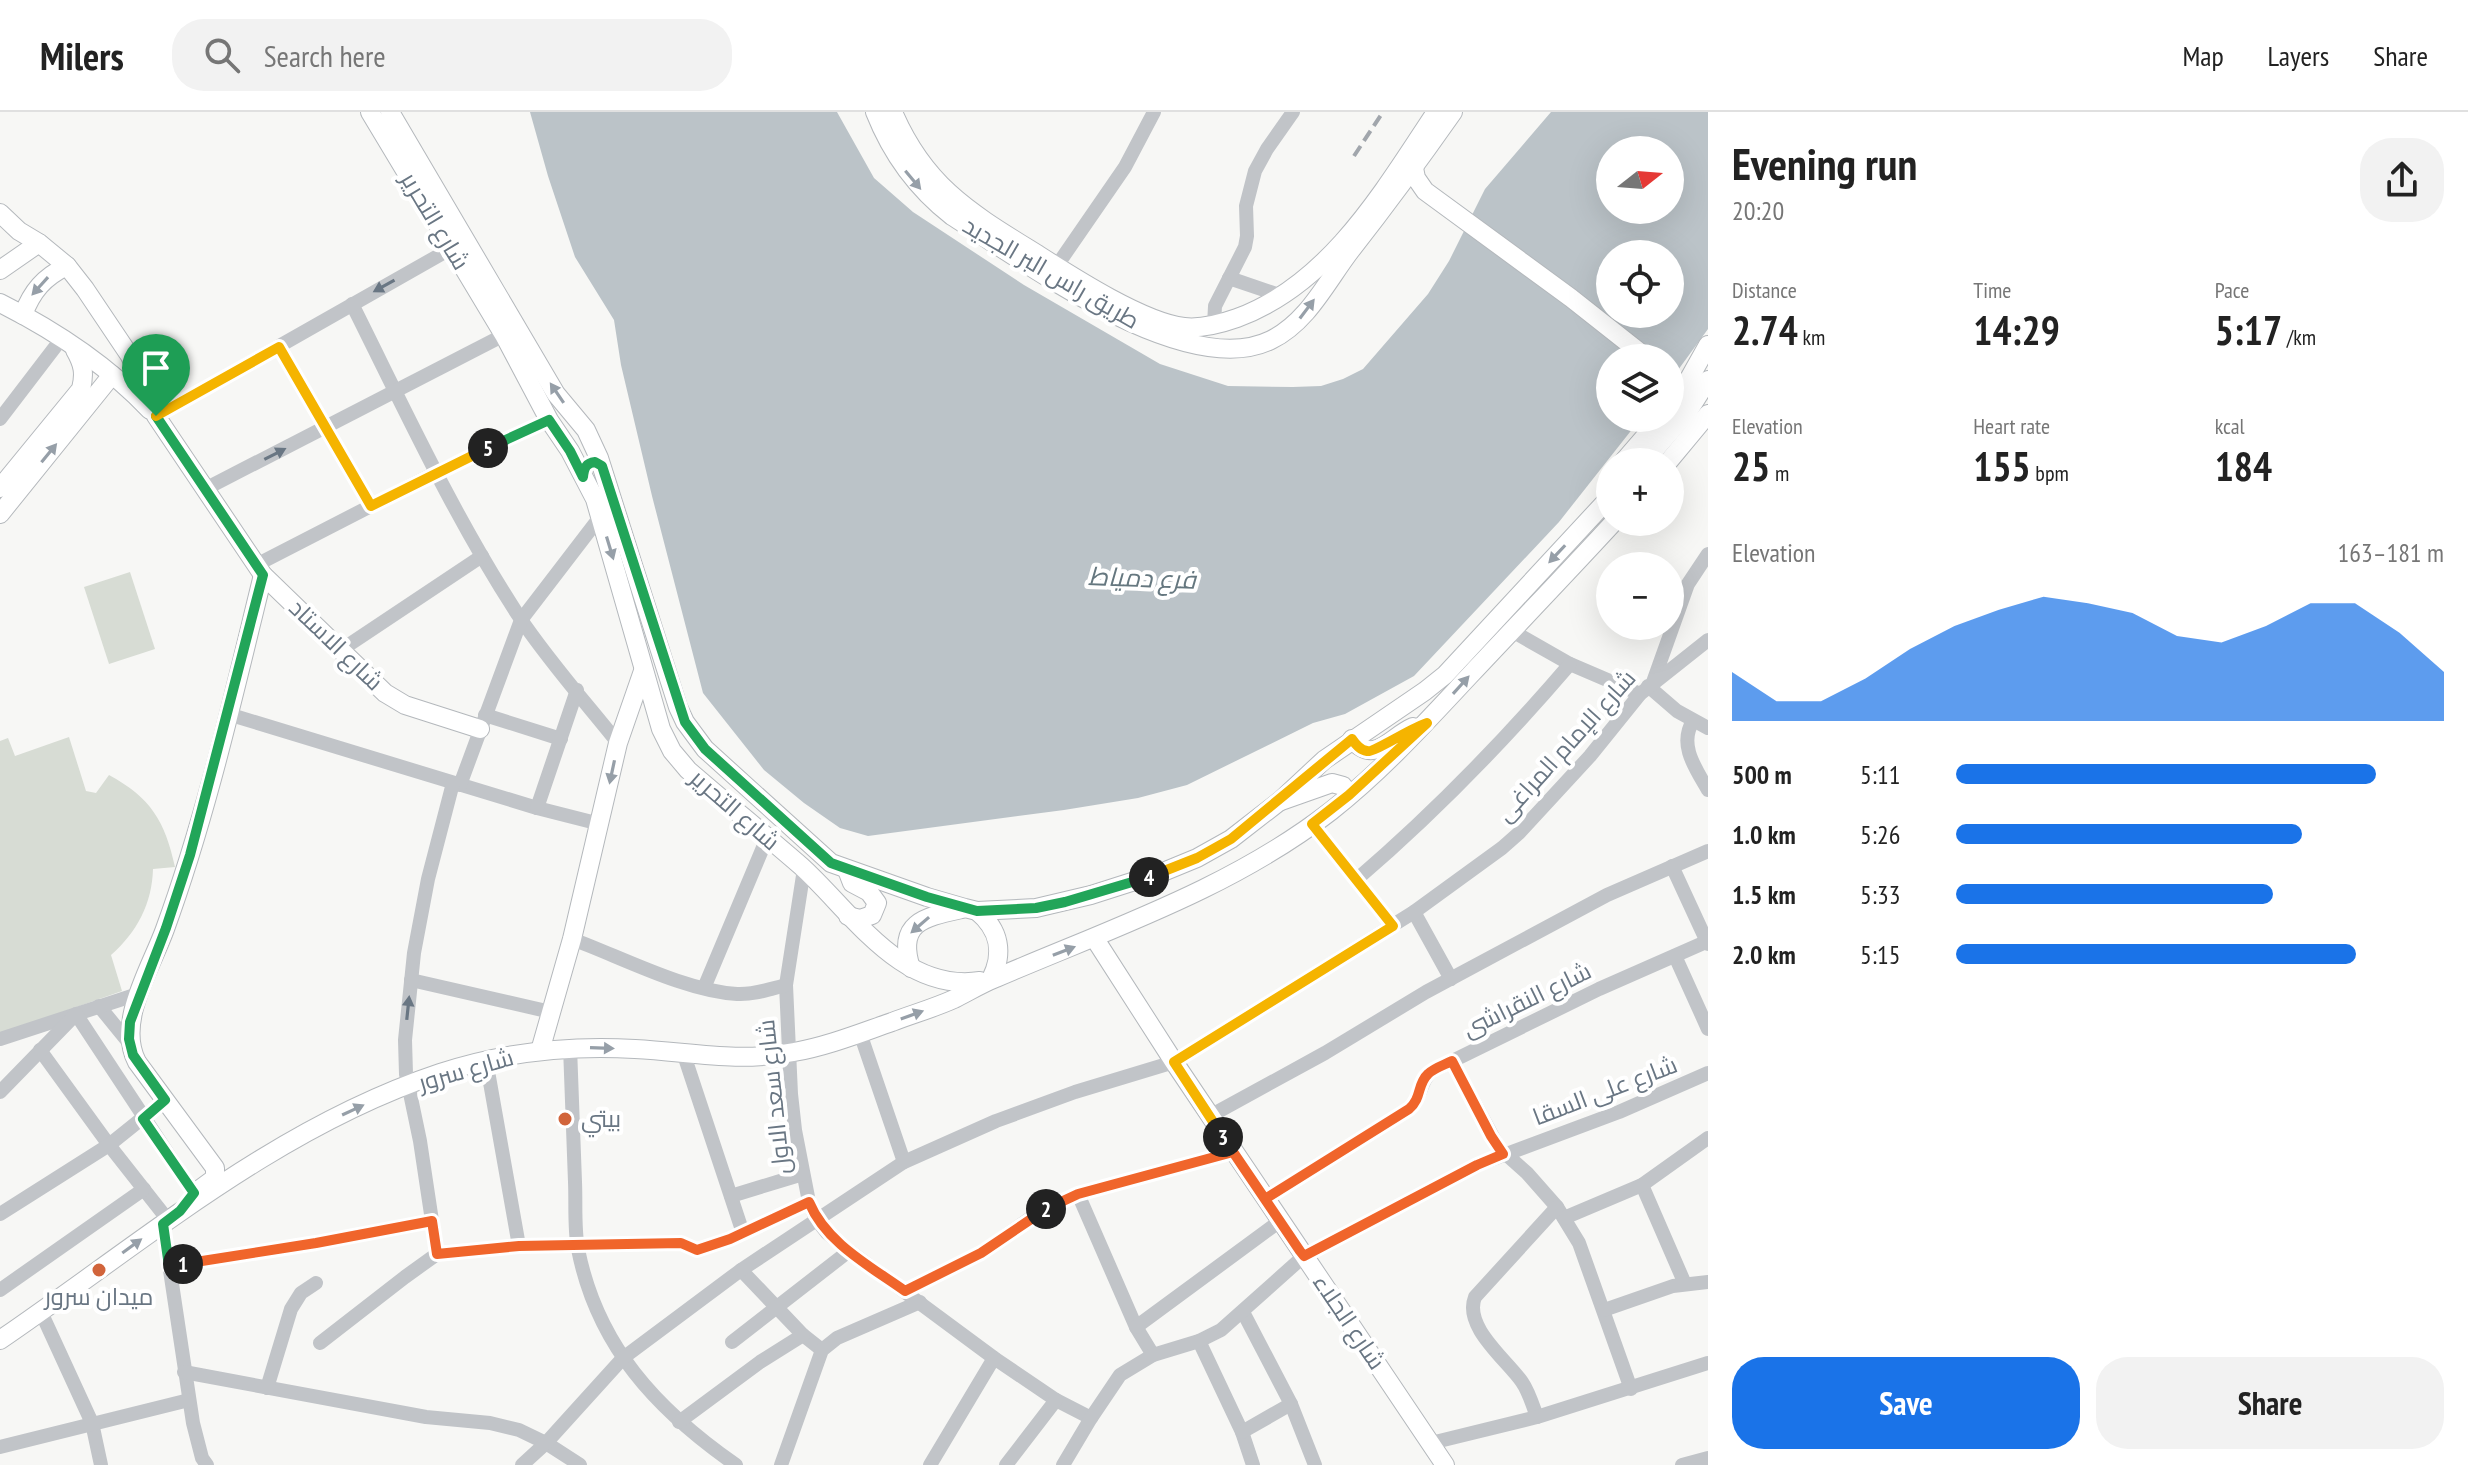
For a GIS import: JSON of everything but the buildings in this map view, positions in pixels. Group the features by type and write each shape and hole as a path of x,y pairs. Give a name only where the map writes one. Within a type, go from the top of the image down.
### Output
{"street":[{"name":"شارع التحرير","path":"370,112 504,335 595,499 643,671 661,729 672,751 688,770 804,869 848,916 911,968 942,980 991,979"},
{"name":"شارع التحرير","path":"390,112 556,394 582,425 602,466 685,722 705,749 831,863 971,909"},
{"name":"طريق راس البر الجديد","path":"875,112 888,143 906,171 935,203 952,216 1100,307 1165,337 1217,349 1260,345 1282,333 1304,314 1389,203 1453,112"},
{"name":"طريق راس البر الجديد","path":"893,112 912,151 942,188 980,218 1106,295 1159,320 1186,327 1214,325 1275,300 1308,278 1331,256 1387,184 1436,112"},
{"path":"1056,267 1125,167 1154,112"},
{"path":"1217,349 1220,336 1214,325 1215,306 1245,247 1246,206 1255,171 1293,112"},
{"path":"1414,168 1422,188 1463,226 1616,344"},
{"path":"1389,203 1402,197 1414,198 1463,226 1583,307 1629,344"},
{"name":"شارع الاستاد","path":"0,213 67,266 105,317 130,356 156,416 260,570 385,693 405,705 483,722"},
{"path":"0,270 39,243"},
{"path":"0,303 68,343 112,375 156,416 452,248"},
{"path":"23,315 39,284 67,266"},
{"path":"1229,278 1275,300 1265,314 1267,323 1282,333"},
{"path":"352,304 482,556 521,620 618,743"},
{"path":"205,489 504,335"},
{"path":"0,419 68,343"},
{"path":"0,488 81,389 84,375 81,361 68,343"},
{"path":"1684,378 1708,345"},
{"path":"279,347 371,506"},
{"path":"0,514 112,375"},
{"path":"1656,448 1682,419 1708,380"},
{"path":"1680,448 1708,414"},
{"path":"130,1044 130,1022 190,855 228,714 260,570 371,506 549,420"},
{"path":"561,438 577,436 582,425"},
{"path":"1635,448 1649,432"},
{"path":"583,477 589,463 602,466"},
{"path":"1594,515 1596,511"},
{"path":"911,968 906,946 908,938 917,923 931,916 971,909 1022,909 1065,902 1163,872 1231,839 1352,739 1445,675 1596,513"},
{"path":"437,1254 420,1141 406,1074 405,1040 411,980 428,879 456,784 521,620 600,517"},
{"path":"991,979 1095,939 1182,899 1256,860 1312,824 1349,795 1427,723 1601,536"},
{"path":"1647,687 1688,584 1708,554"},
{"path":"341,650 482,556"},
{"path":"1512,631 1570,664 1647,687 1693,721 1708,728"},
{"name":"شارع الإمام المراغى","path":"522,1465 623,1358 741,1270 904,1162 996,1121 1075,1092 1174,1062 1414,912 1519,833 1590,756 1647,687 1708,640"},
{"path":"1356,880 1476,767 1570,664"},
{"path":"540,1051 572,939 618,743 643,671"},
{"path":"537,808 577,690"},
{"path":"228,714 537,808 600,824"},
{"path":"1693,721 1686,738 1688,751 1708,790"},
{"path":"483,722 561,739"},
{"path":"1352,739 1363,750 1373,751 1406,730 1427,723"},
{"path":"1280,801 1332,783 1343,786 1349,795"},
{"path":"1312,824 1393,926"},
{"path":"704,988 767,838"},
{"path":"1210,1116 1451,979 1607,895 1708,851"},
{"path":"1672,866 1708,942"},
{"name":"شارع سعد الاول","path":"804,869 786,985 788,1053 795,1130 809,1202 816,1219 849,1251 994,1358 1056,1400 1091,1418"},
{"path":"847,870 852,883 869,892 877,903 872,915 866,919 848,916"},
{"path":"971,909 987,919 999,942 997,968 991,979"},
{"path":"1414,912 1451,979"},
{"path":"572,939 704,988 738,994 786,985"},
{"name":"شارع الجلاء","path":"1095,939 1233,1152 1445,1465"},
{"name":"شارع النقراشى","path":"1265,1199 1409,1109 1419,1099 1427,1074 1612,983 1708,942"},
{"path":"1675,956 1708,1029"},
{"name":"شارع سرور","path":"0,1340 170,1218 203,1189 307,1133 434,1075 486,1060 570,1047 642,1049 736,1058 788,1053 837,1042 955,998 991,979"},
{"path":"411,980 551,1012"},
{"path":"0,1039 141,993"},
{"path":"76,1014 143,1119 203,1189 215,1178 215,1168 137,1062 130,1044 99,1006"},
{"path":"0,1092 76,1014"},
{"path":"860,1033 904,1162"},
{"path":"570,1047 577,1245 587,1287 602,1322 623,1358 649,1393 679,1422 736,1465"},
{"path":"40,1050 109,1145 170,1218 169,1266 184,1372 196,1439 207,1465"},
{"path":"684,1055 743,1233"},
{"path":"486,1060 519,1246"},
{"path":"1452,1061 1503,1154 1527,1173 1560,1212 1579,1243 1631,1389"},
{"name":"شارع على السقا","path":"1063,1465 1120,1375 1153,1355 1199,1341 1221,1330 1304,1256 1477,1165 1619,1112 1708,1073"},
{"path":"0,1214 109,1145 165,1100"},
{"path":"1537,1417 1525,1386 1478,1326 1473,1304 1475,1297 1560,1212 1642,1185 1708,1138"},
{"path":"905,1291 981,1253 1042,1210 1078,1194 1233,1152"},
{"path":"731,1196 803,1174"},
{"path":"1642,1185 1685,1284"},
{"path":"0,1290 144,1189"},
{"path":"1078,1194 1136,1327 1153,1355"},
{"path":"320,1343 437,1254 519,1246 681,1243 697,1250 743,1233 809,1202"},
{"path":"169,1266 432,1221"},
{"path":"1136,1327 1280,1221"},
{"path":"732,1342 849,1251"},
{"path":"741,1270 803,1335 822,1350"},
{"path":"1604,1310 1673,1286 1708,1282"},
{"path":"267,1388 291,1309 301,1293 316,1283"},
{"path":"781,1465 822,1350 837,1338 920,1302"},
{"path":"41,1312 92,1423 101,1465"},
{"path":"1243,1312 1291,1404 1315,1465"},
{"path":"679,1422 760,1362 803,1335"},
{"path":"1199,1341 1242,1432 1253,1465"},
{"path":"930,1465 994,1358"},
{"path":"1431,1443 1537,1417 1708,1363"},
{"path":"184,1372 426,1417 490,1423 519,1430 580,1465"},
{"path":"0,1447 189,1400"},
{"path":"1006,1465 1056,1400"},
{"path":"1242,1432 1291,1404"},
{"path":"1682,1465 1708,1458"}],"shaded area":[{"path":"130,572 155,649 109,664 84,587"},
{"path":"69,737 86,791 96,793 109,775 136,793 161,824 175,867 153,869 146,906 128,937 111,955 122,991 0,1034 0,741 8,738 15,756"}],"water":[{"name":"فرع دمياط","path":"530,112 837,112 874,178 913,212 1024,285 1160,364 1228,386 1321,386 1363,369 1428,294 1449,261 1485,189 1551,112 1708,112 1708,329 1684,362 1684,344 1596,344 1596,432 1630,432 1617,448 1596,448 1596,475 1559,522 1414,676 1345,714 1313,723 1187,785 1138,798 1064,810 868,836 840,828 764,770 703,693 652,496 621,365 614,320 575,257"}],"railway":[{"path":"1354,156 1383,112"}],"place":[{"name":"بيتي","path":"565,1119"},
{"name":"ميدان سرور","path":"99,1270"}],"route":[{"path":"279,347 371,506 549,420 583,477 589,463 602,466 678,707 694,737 831,863 977,911 1036,908 1065,902 1128,884 1197,858 1256,821 1352,739 1359,748 1373,751 1406,730 1427,723 1389,760 1312,824 1393,926 1174,1062 1265,1199 1409,1109 1419,1099 1427,1074 1452,1061 1503,1154 1304,1256 1300,1251 1233,1152 1078,1194 1042,1210 981,1253 905,1291 827,1233 816,1219 809,1202 730,1239 697,1250 681,1243 519,1246 437,1254 432,1221 169,1266 163,1224 180,1211 194,1193 143,1119 165,1100 133,1055 129,1030 132,1014 166,928 190,855 263,575 156,416 279,347"}]}
